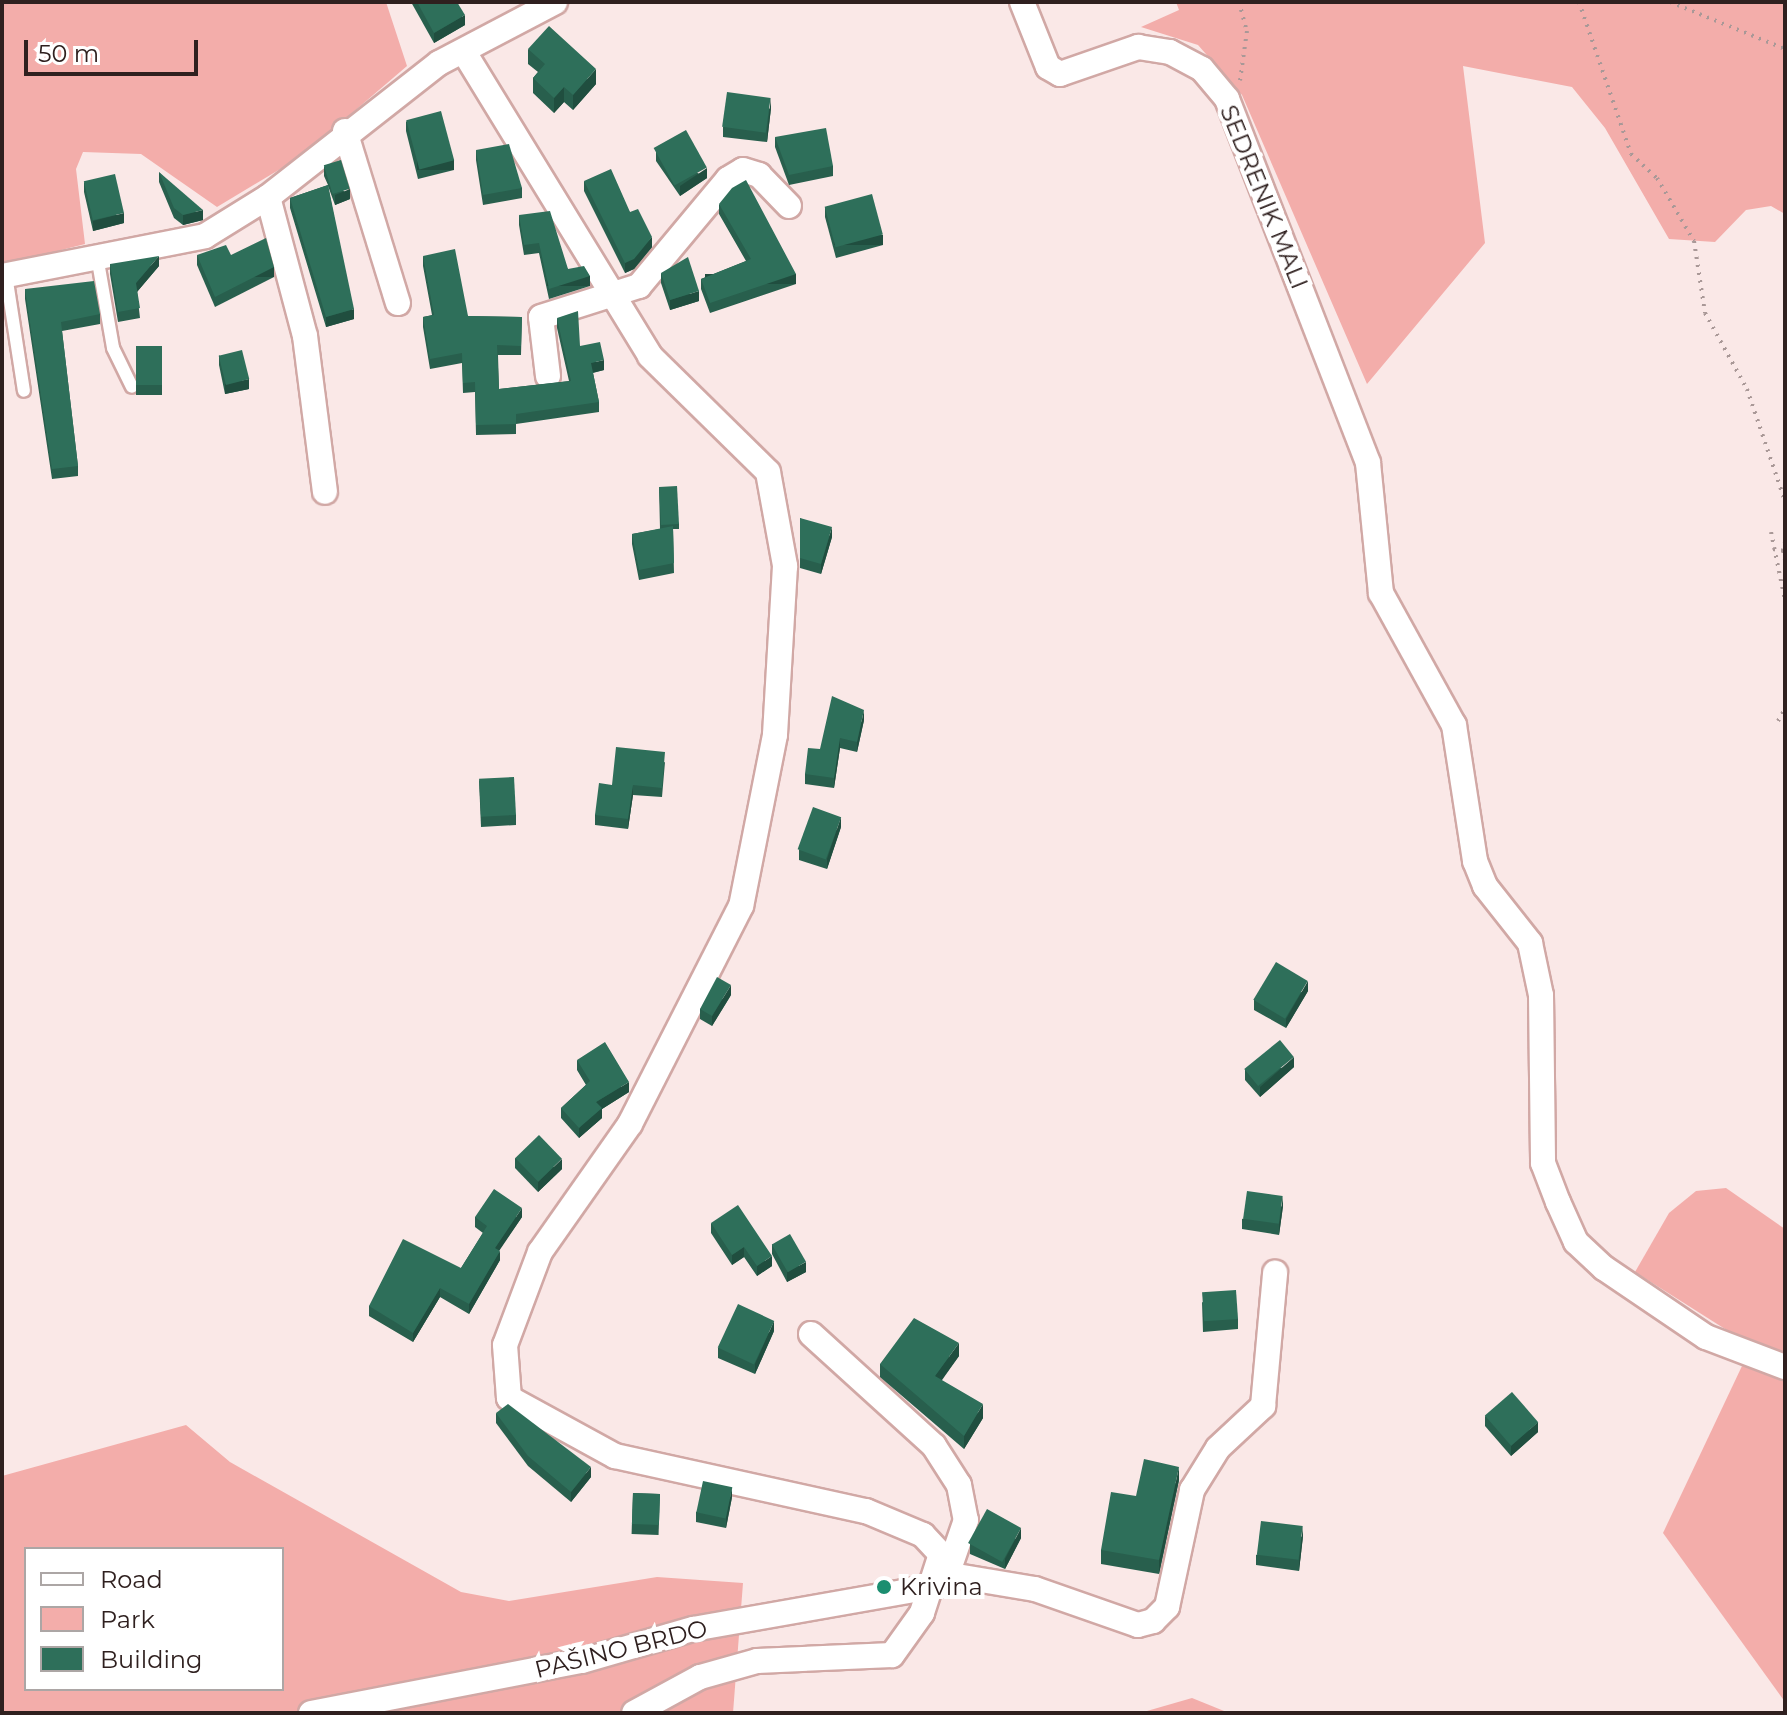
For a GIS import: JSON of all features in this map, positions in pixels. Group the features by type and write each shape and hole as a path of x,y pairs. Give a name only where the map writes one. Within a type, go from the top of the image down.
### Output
{"street":[{"path":"4,276 205,236 268,197 345,131 464,52 555,2"},
{"name":"SEDRENIK MALI","path":"1022,2 1048,67 1060,74 1138,47 1170,52 1202,69 1227,99 1368,463 1381,593 1454,725 1485,886 1530,943 1541,995 1543,1163 1576,1242 1706,1337 1785,1367"},
{"path":"464,52 650,356 768,472 785,566 775,735 741,906 630,1124 540,1252 505,1345 509,1398 615,1456 905,1525 941,1554 939,1578"},
{"path":"345,131 398,303"},
{"path":"548,376 541,317 615,298 639,286 743,170 759,175 789,206"},
{"path":"268,197 305,336 325,492"},
{"name":"PAŠINO BRDO","path":"311,1713 569,1664 693,1629 939,1578 1035,1589 1138,1625 1153,1621 1167,1607 1192,1490 1218,1448 1263,1406 1275,1273"},
{"path":"634,1713 700,1677 757,1661 892,1655 939,1578 966,1520 959,1485 934,1446 811,1334"}],"lane":[{"path":"97,256 113,348 132,387"},
{"path":"4,276 24,391"}],"path":[{"path":"1227,99 1242,78 1247,31 1239,2"},
{"path":"1579,2 1631,154 1657,178 1694,241 1705,313 1747,389 1785,501"},
{"path":"1670,2 1785,49"},
{"path":"1771,532 1785,600"},
{"path":"1785,542 1785,561"},
{"path":"1773,549 1784,551"},
{"path":"1778,721 1785,709"}],"green space":[{"path":"2,2 386,2 407,66 302,156 217,207 141,154 83,152 76,169 85,244 2,265"},
{"path":"1176,2 1785,2 1785,214 1771,206 1746,210 1715,242 1669,239 1605,128 1572,87 1463,66 1485,243 1367,384 1242,95 1198,45 1141,27 1179,10"},
{"path":"1726,1188 1785,1229 1785,1354 1744,1341 1635,1272 1669,1213 1696,1191"},
{"path":"1742,1366 1785,1377 1785,1702 1663,1533"},
{"path":"186,1425 230,1462 461,1592 509,1601 657,1577 743,1583 733,1713 2,1713 2,1476"},
{"path":"1192,1698 1229,1713 1140,1713"}],"building":[{"path":"417,2 457,2 465,15 434,33"},
{"path":"549,26 596,69 573,95 564,87 554,98 533,78 545,64 528,49"},
{"path":"727,92 771,98 766,133 722,127"},
{"path":"441,111 454,160 419,170 406,120"},
{"path":"826,128 833,166 789,175 775,137"},
{"path":"686,130 707,168 674,186 654,148"},
{"path":"509,144 522,188 483,195 476,150"},
{"path":"341,160 350,189 333,194 324,165"},
{"path":"611,169 630,212 638,209 652,237 634,259 625,263 584,181"},
{"path":"159,172 203,210 183,215 174,208"},
{"path":"115,174 124,213 93,220 84,181"},
{"path":"746,180 796,274 710,303 701,279 751,259 719,204 732,188"},
{"path":"328,185 354,309 326,317 290,198"},
{"path":"872,194 883,235 836,247 825,207"},
{"path":"550,211 568,269 584,266 590,276 549,289 539,243 524,245 519,215"},
{"path":"266,238 274,267 215,297 197,255 226,245 231,255"},
{"path":"455,249 468,316 522,317 521,346 497,345 499,389 571,381 557,318 578,311 580,346 600,342 604,360 591,363 599,402 516,414 516,424 476,425 475,382 463,383 462,353 430,359 423,317 434,315 423,256"},
{"path":"159,256 136,283 140,308 118,312 110,264"},
{"path":"688,257 699,291 670,300 661,273"},
{"path":"94,281 100,314 61,322 78,466 52,469 25,289"},
{"path":"136,346 162,346 162,385 136,385"},
{"path":"242,350 249,379 226,385 219,356"},
{"path":"677,486 679,524 661,525 659,487"},
{"path":"800,518 832,527 821,564 800,558"},
{"path":"673,526 674,563 639,570 632,534"},
{"path":"832,696 864,710 857,742 840,738 834,778 805,774 808,748 820,749"},
{"path":"616,747 665,752 662,788 633,785 628,819 595,815 599,783 612,785"},
{"path":"514,777 516,815 481,817 479,779"},
{"path":"813,807 841,817 826,860 798,849"},
{"path":"1276,962 1308,981 1285,1019 1253,1000"},
{"path":"717,977 731,985 712,1016 700,1009"},
{"path":"1280,1040 1294,1057 1258,1086 1244,1069"},
{"path":"605,1042 629,1082 596,1102 602,1108 579,1128 561,1108 590,1081 577,1060"},
{"path":"539,1135 562,1159 538,1182 515,1158"},
{"path":"494,1189 522,1208 495,1248 500,1251 469,1304 440,1288 413,1333 369,1306 403,1239 461,1268 487,1226 475,1217"},
{"path":"1247,1191 1283,1196 1279,1224 1243,1219"},
{"path":"738,1205 772,1256 757,1266 744,1247 732,1255 711,1223"},
{"path":"790,1234 806,1262 788,1272 772,1244"},
{"path":"1236,1290 1238,1319 1204,1321 1202,1292"},
{"path":"738,1304 774,1321 754,1364 718,1348"},
{"path":"914,1318 959,1343 935,1376 983,1404 964,1436 880,1364"},
{"path":"1512,1392 1538,1422 1511,1446 1485,1416"},
{"path":"508,1404 591,1467 571,1492 528,1456 496,1413"},
{"path":"1144,1459 1179,1467 1159,1560 1101,1550 1111,1492 1136,1496"},
{"path":"703,1481 732,1487 726,1519 696,1512"},
{"path":"633,1493 660,1494 659,1525 632,1524"},
{"path":"987,1509 1021,1528 1002,1562 968,1543"},
{"path":"1261,1521 1303,1526 1299,1560 1257,1555"}],"place":[{"name":"Krivina","path":"884,1587"}]}
